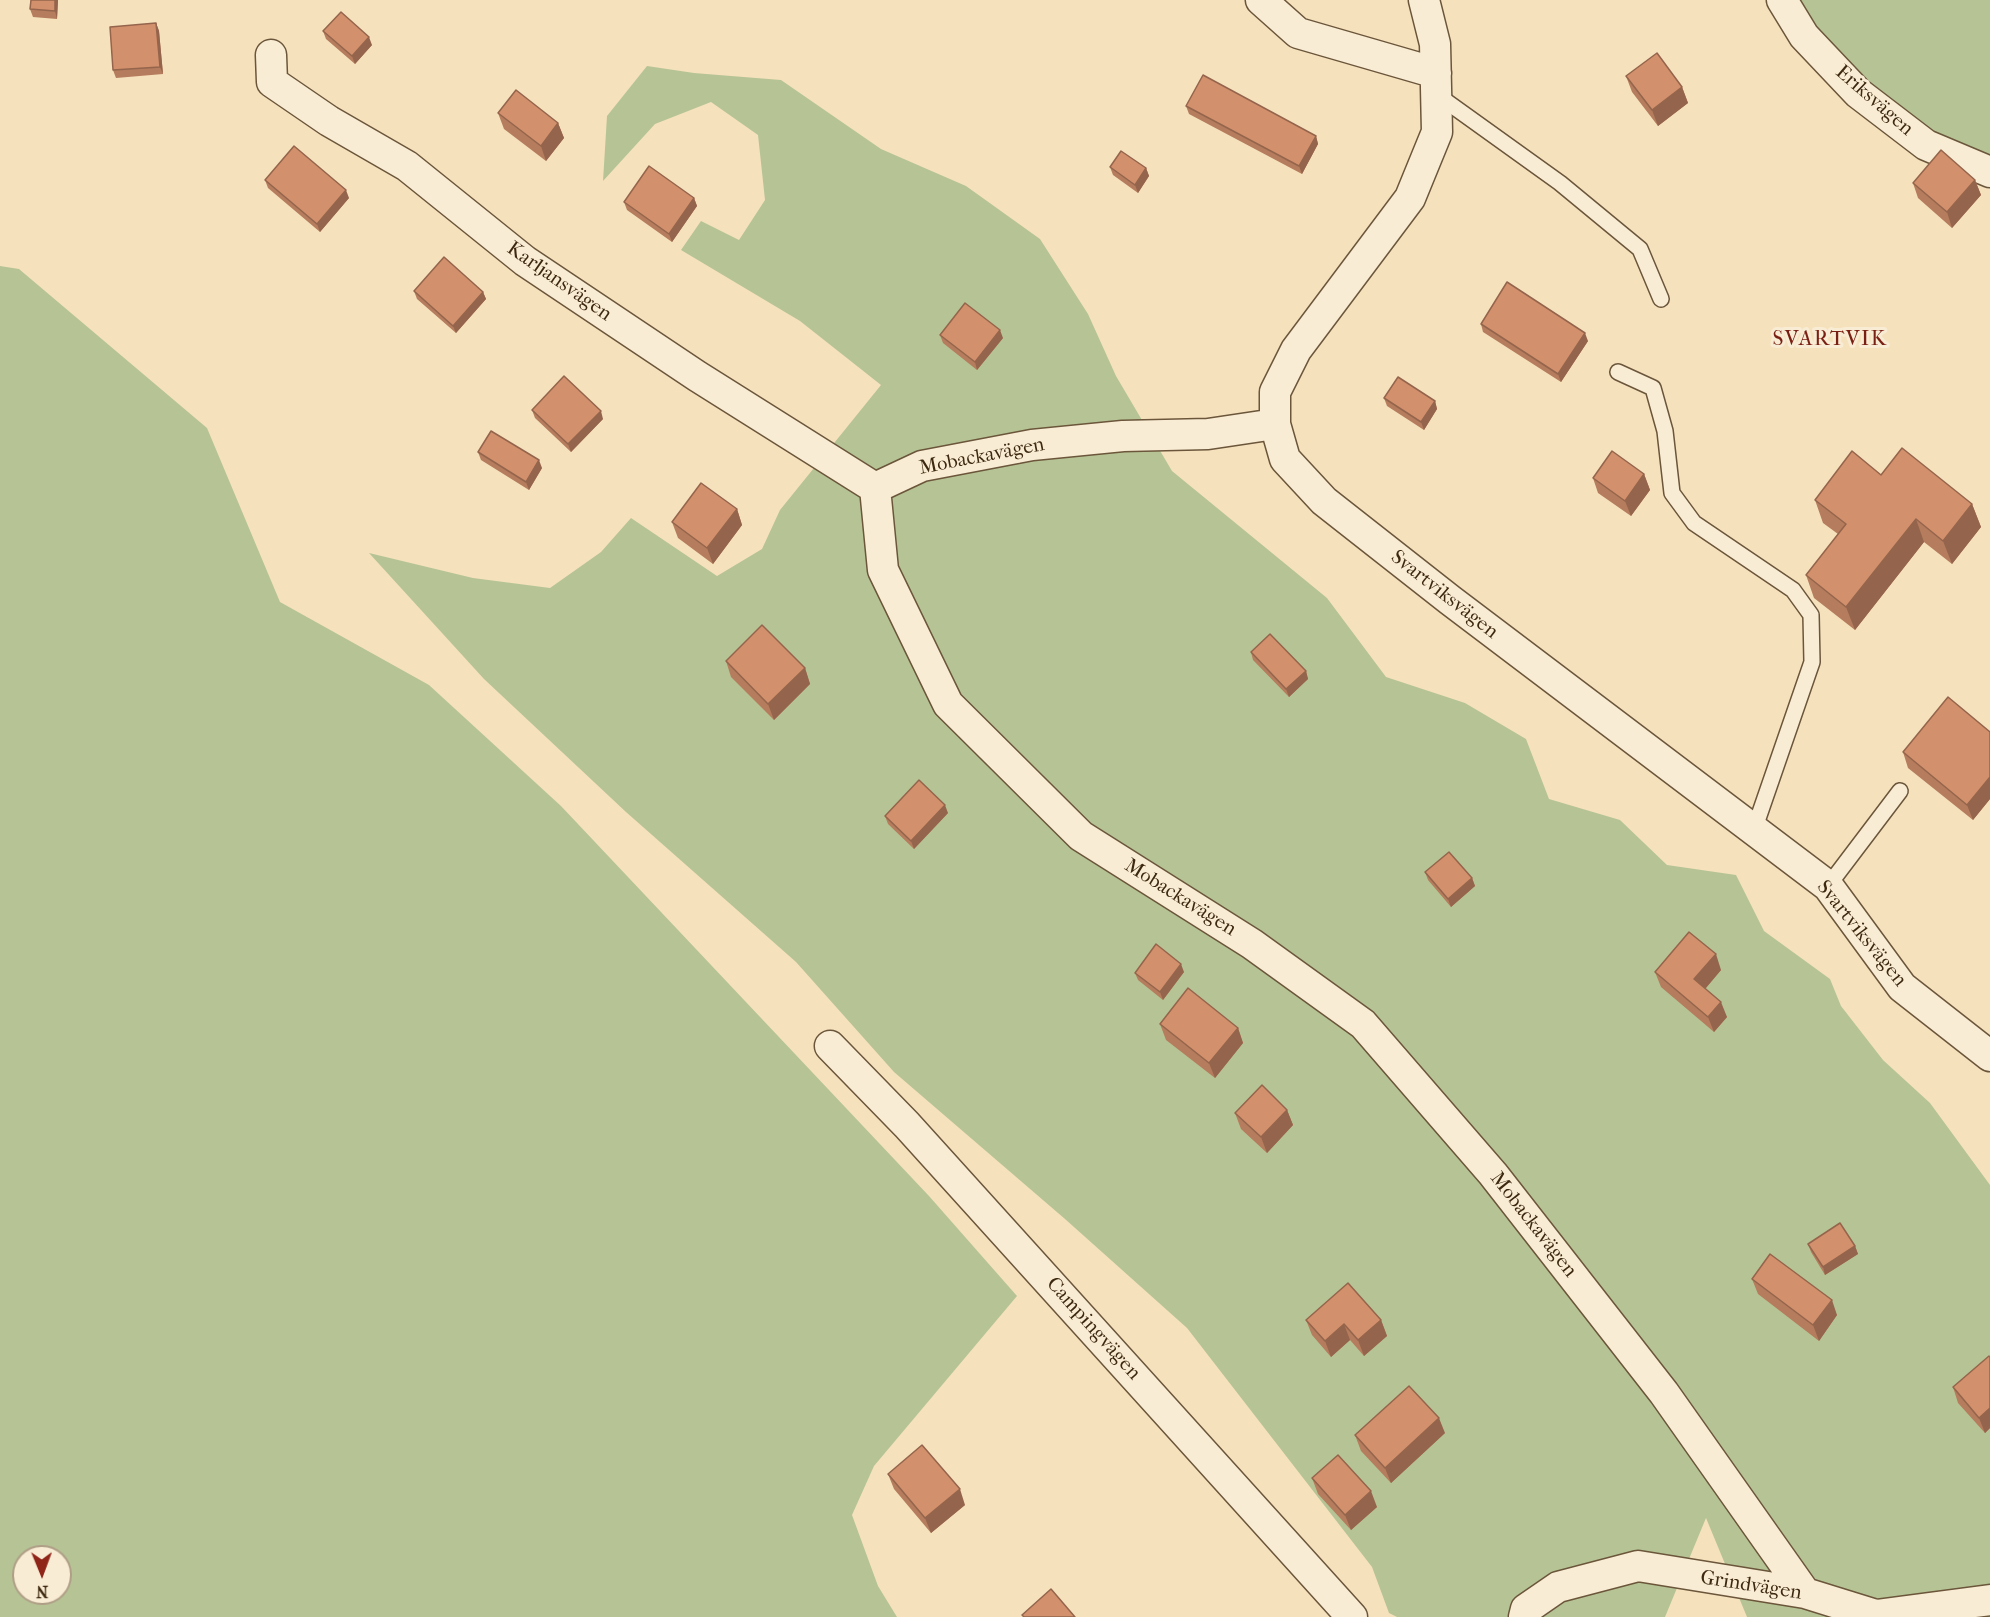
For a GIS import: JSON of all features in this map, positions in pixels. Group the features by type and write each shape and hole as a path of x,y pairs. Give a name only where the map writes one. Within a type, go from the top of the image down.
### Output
{"street":[{"path":"1261,0 1298,33 1436,84"},
{"name":"Svartviksvägen","path":"1424,0 1435,44 1437,132 1410,198 1296,350 1275,392 1275,424 1285,459 1324,501 1450,600 1828,886 1902,987 1990,1056"},
{"name":"Eriksvägen","path":"1782,0 1804,36 1858,93 1926,145 1990,172"},
{"name":"Karljansvägen","path":"271,55 272,82 329,120 407,166 535,267 697,376 875,488"},
{"name":"Mobackavägen","path":"1275,424 1208,434 1123,436 1032,445 922,466 875,488 883,570 948,704 1081,836 1252,944 1363,1024 1493,1174 1664,1393 1805,1593"},
{"name":"Campingvägen","path":"830,1046 915,1133 1352,1617"},
{"name":"Grindvägen","path":"1524,1617 1526,1609 1558,1587 1638,1566 1805,1593 1876,1616 1990,1600"}],"lane":[{"path":"1436,84 1640,249 1661,299"},
{"path":"1618,372 1653,388 1665,431 1672,493 1694,523 1792,590 1811,615 1812,662 1754,830"},
{"path":"1828,886 1900,790"}],"green space":[{"path":"1782,0 1990,0 1990,172 1926,145"},
{"path":"647,66 694,73 781,80 881,149 966,186 1040,239 1088,314 1116,376 1172,471 1327,598 1386,677 1465,703 1526,739 1549,799 1620,820 1667,865 1736,875 1764,931 1830,979 1841,1006 1883,1060 1930,1103 1990,1185 1990,1617 1747,1617 1706,1518 1665,1617 1397,1617 1389,1613 1372,1567 1187,1328 1065,1219 894,1072 796,962 626,812 484,679 369,553 473,578 550,588 601,552 631,518 717,576 762,549 780,510 881,385 800,321 681,250 701,221 739,240 765,200 758,135 711,102 655,124 603,181 607,116"},
{"path":"0,266 19,269 207,428 280,602 429,685 561,806 929,1196 1017,1296 874,1466 852,1515 878,1586 897,1617 0,1617"}],"building":[{"path":"31,0 55,0 55,11 30,9"},
{"path":"341,12 369,37 352,56 323,31"},
{"path":"156,23 160,67 113,70 110,27"},
{"path":"1657,53 1682,87 1652,110 1626,76"},
{"path":"1203,75 1316,136 1299,166 1186,106"},
{"path":"516,90 558,123 541,146 498,113"},
{"path":"294,146 346,190 317,224 265,180"},
{"path":"1941,150 1975,180 1947,212 1913,183"},
{"path":"1121,151 1146,168 1135,185 1110,167"},
{"path":"649,166 694,198 669,234 624,202"},
{"path":"444,257 483,292 453,326 414,291"},
{"path":"1507,282 1585,333 1558,374 1481,324"},
{"path":"965,303 1000,330 975,362 940,335"},
{"path":"564,376 601,411 568,444 532,410"},
{"path":"1398,377 1435,401 1421,422 1384,398"},
{"path":"491,431 539,460 526,482 478,452"},
{"path":"1902,448 1972,504 1943,541 1916,519 1846,607 1806,575 1846,524 1815,500 1852,451 1881,475"},
{"path":"1612,451 1644,474 1625,501 1593,478"},
{"path":"701,483 737,509 707,548 672,522"},
{"path":"762,625 805,668 768,704 726,661"},
{"path":"1270,634 1306,671 1286,689 1251,652"},
{"path":"1948,697 1990,732 1990,777 1967,805 1903,752"},
{"path":"919,780 945,805 911,841 885,816"},
{"path":"1449,852 1472,878 1448,899 1425,872"},
{"path":"1689,932 1716,954 1694,979 1721,1002 1708,1017 1655,972"},
{"path":"1156,944 1181,964 1160,992 1135,973"},
{"path":"1188,988 1238,1028 1209,1063 1160,1024"},
{"path":"1262,1085 1287,1110 1261,1137 1235,1113"},
{"path":"1840,1223 1855,1246 1823,1267 1808,1244"},
{"path":"1770,1254 1832,1300 1813,1325 1752,1279"},
{"path":"1348,1283 1381,1320 1358,1340 1344,1324 1325,1341 1306,1320"},
{"path":"1989,1356 1990,1408 1979,1418 1953,1387"},
{"path":"1409,1386 1439,1418 1385,1468 1355,1435"},
{"path":"922,1445 960,1489 925,1518 888,1474"},
{"path":"1338,1455 1371,1491 1345,1515 1312,1478"},
{"path":"1051,1589 1075,1617 1024,1617 1022,1615"}],"district":[{"name":"SVARTVIK","path":"1830,340"}]}
